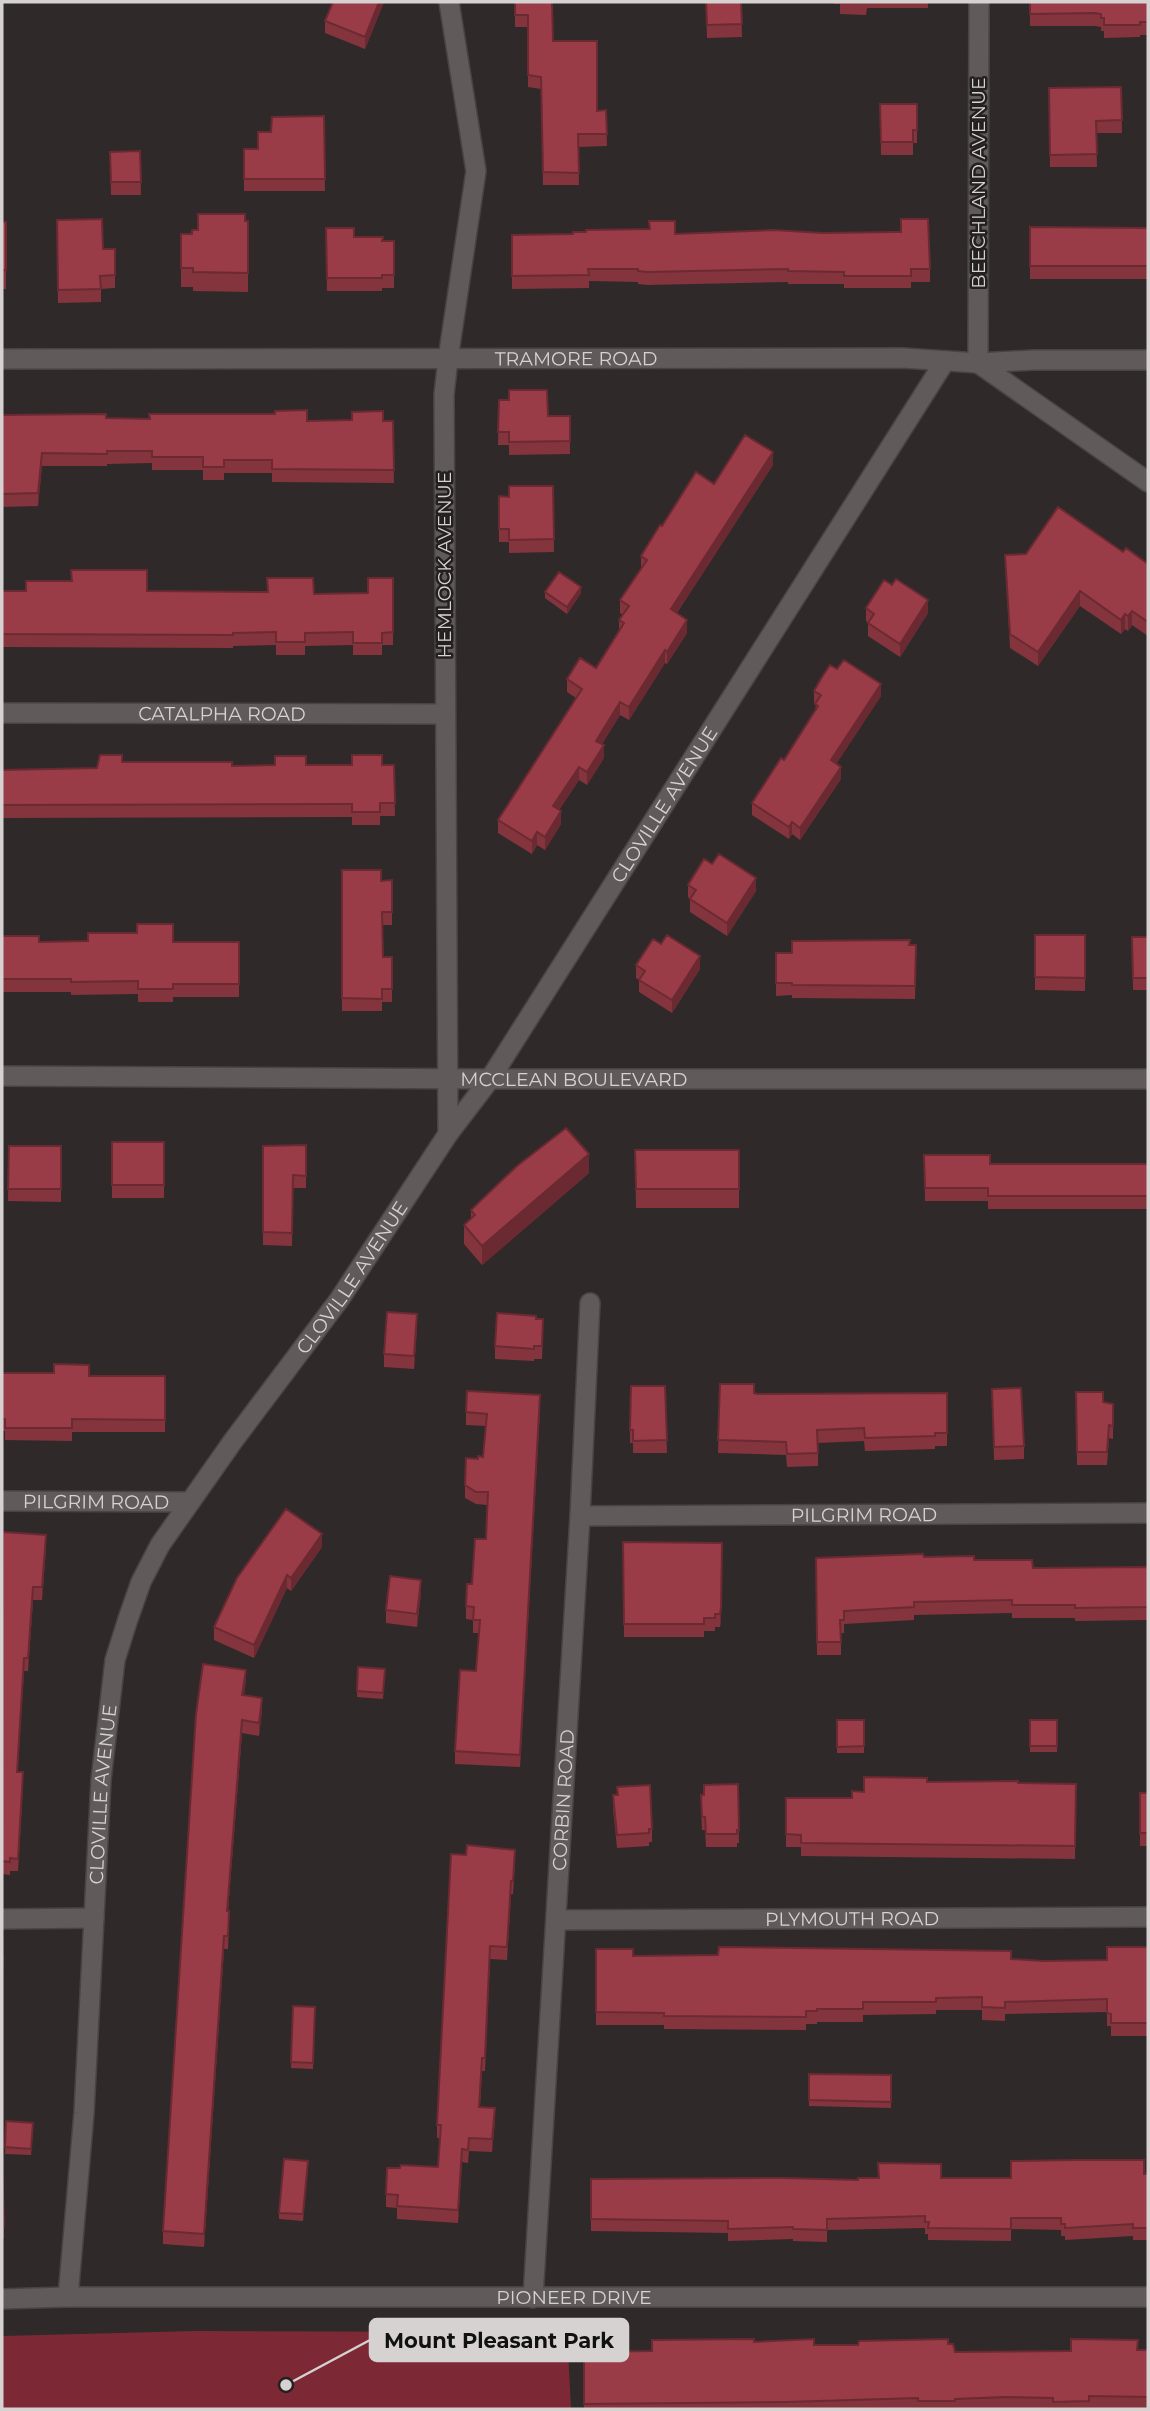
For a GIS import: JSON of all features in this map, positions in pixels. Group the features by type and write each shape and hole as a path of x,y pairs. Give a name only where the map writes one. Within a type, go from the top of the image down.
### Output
{"street":[{"name":"HEMLOCK AVENUE","path":"448,1134 444,395 447,359 476,171 449,2"},
{"name":"BEECHLAND AVENUE","path":"978,363 979,2"},
{"name":"TRAMORE ROAD","path":"2,359 903,358 978,363 1148,360"},
{"name":"CLOVILLE AVENUE","path":"68,2297 84,2113 101,1780 115,1660 141,1582 160,1545 339,1300 448,1134 490,1079 945,361"},
{"path":"978,363 1148,482"},
{"name":"CATALPHA ROAD","path":"2,713 444,714"},
{"name":"MCCLEAN BOULEVARD","path":"2,1076 1148,1079"},
{"name":"CORBIN ROAD","path":"533,2298 580,1516 590,1303"},
{"name":"PILGRIM ROAD","path":"2,1501 190,1502"},
{"name":"PILGRIM ROAD","path":"580,1516 1148,1513"},
{"name":"PLYMOUTH ROAD","path":"556,1920 1148,1917"},
{"path":"2,1919 94,1918"},
{"name":"PIONEER DRIVE","path":"2,2299 533,2298 686,2295 1148,2297"}],"shaded area":[{"path":"562,2329 567,2330 571,2409 2,2409 2,2336 196,2331 496,2332 497,2355 559,2361"}],"building":[{"path":"333,2 379,2 365,37 325,21"},
{"path":"515,2 552,2 553,41 597,41 597,111 606,110 607,134 578,134 579,173 543,172 541,77 528,75 528,15 515,15"},
{"path":"706,2 741,2 742,24 707,25"},
{"path":"1030,2 1148,2 1148,22 1140,22 1140,25 1104,25 1101,14 1095,13 1030,14"},
{"path":"1121,87 1122,120 1096,121 1097,154 1050,155 1049,88"},
{"path":"880,104 917,104 917,130 913,130 913,142 881,142"},
{"path":"324,116 325,179 244,179 244,149 258,149 258,132 271,132 272,117"},
{"path":"140,151 141,182 111,182 110,152"},
{"path":"198,214 245,214 245,221 248,221 248,273 193,272 193,268 181,268 181,234 192,234 192,230 198,230"},
{"path":"102,219 103,249 115,249 115,275 100,276 101,289 58,290 57,220"},
{"path":"901,219 928,219 930,269 911,269 911,276 844,276 844,272 788,269 648,272 638,269 588,269 589,275 512,276 512,235 650,229 649,221 675,221 675,234 774,230 822,233 901,232"},
{"path":"2,222 6,222 6,270 2,270"},
{"path":"1030,227 1148,228 1148,266 1030,266"},
{"path":"326,228 354,228 354,237 383,237 382,241 394,241 394,275 382,275 382,278 327,278"},
{"path":"509,390 547,390 548,416 570,416 570,441 509,442 509,432 498,432 499,400 509,400"},
{"path":"307,410 307,421 352,420 352,412 383,411 383,421 393,421 394,470 272,469 272,460 224,460 224,467 203,467 203,457 152,457 152,451 107,451 107,454 42,453 38,493 2,494 2,415 106,414 106,418 150,419 149,414 275,414 275,411"},
{"path":"745,435 773,452 671,609 687,620 629,707 620,702 596,741 604,745 587,772 579,767 553,806 561,811 545,837 537,832 532,841 498,820 582,689 567,679 580,658 596,668 624,623 619,620 629,606 620,600 647,560 641,556 696,472 714,484"},
{"path":"509,486 553,486 554,539 509,540 509,529 499,529 499,496 509,497"},
{"path":"1058,507 1123,552 1126,548 1148,564 1148,622 1132,611 1128,616 1125,614 1121,620 1080,591 1038,652 1010,634 1005,555 1026,554"},
{"path":"71,570 147,570 147,591 268,592 267,578 313,578 314,594 368,593 368,578 393,578 393,632 382,633 382,643 353,643 353,632 305,633 305,642 276,642 276,632 233,635 2,634 2,591 26,591 26,581 72,581"},
{"path":"559,572 581,587 567,607 545,592"},
{"path":"896,579 928,600 900,644 868,623 874,614 866,608 884,580 892,585"},
{"path":"844,660 881,684 831,760 841,767 800,828 792,822 789,827 752,803 781,758 784,760 818,706 815,704 821,695 814,691 822,677 830,665 837,669"},
{"path":"100,755 122,755 122,762 232,762 232,766 275,765 275,756 306,756 306,765 352,765 352,755 382,755 382,765 394,765 395,803 380,803 380,812 352,812 352,804 2,805 2,770 97,768"},
{"path":"719,854 756,878 727,923 690,899 696,890 688,885 704,859 712,864"},
{"path":"342,870 381,870 381,881 392,880 392,912 382,912 383,957 392,957 392,989 382,989 382,999 342,998"},
{"path":"137,924 173,924 173,942 239,942 239,984 173,984 173,989 138,989 138,981 2,979 2,936 39,936 39,942 88,941 88,933 137,933"},
{"path":"667,935 700,956 672,1000 639,980 645,971 636,965 653,939 661,944"},
{"path":"1035,935 1085,935 1085,978 1035,977"},
{"path":"1132,937 1148,937 1148,978 1133,978"},
{"path":"910,940 909,945 916,945 915,986 776,983 776,953 792,953 792,941"},
{"path":"566,1128 589,1154 482,1246 464,1225 475,1215 471,1210 517,1166"},
{"path":"112,1142 164,1142 164,1185 112,1185"},
{"path":"306,1145 306,1176 293,1175 292,1233 263,1232 263,1146"},
{"path":"9,1146 61,1146 61,1189 8,1189"},
{"path":"635,1150 739,1150 739,1189 636,1189"},
{"path":"924,1155 990,1155 990,1164 1148,1164 1148,1196 988,1196 988,1188 925,1188"},
{"path":"387,1312 417,1314 414,1356 384,1354"},
{"path":"497,1313 543,1319 542,1346 534,1346 534,1349 495,1346"},
{"path":"54,1364 89,1365 89,1376 165,1376 165,1420 72,1419 72,1428 5,1428 5,1419 2,1419 2,1373 54,1373"},
{"path":"720,1384 754,1384 754,1393 757,1394 947,1393 947,1433 935,1433 935,1436 865,1438 864,1428 817,1430 818,1453 787,1454 786,1442 718,1440"},
{"path":"631,1386 665,1386 667,1440 633,1441 633,1430 630,1430"},
{"path":"1021,1388 1024,1446 994,1447 992,1389"},
{"path":"467,1391 540,1395 520,1755 455,1751 460,1670 476,1671 480,1620 473,1620 474,1607 466,1606 467,1584 472,1584 475,1539 486,1539 488,1492 476,1492 465,1485 466,1458 483,1457 487,1414 466,1412"},
{"path":"1076,1392 1103,1392 1103,1402 1113,1404 1113,1426 1109,1425 1107,1452 1077,1452"},
{"path":"286,1509 322,1534 291,1578 287,1575 254,1645 214,1627 237,1578"},
{"path":"3,1532 46,1535 42,1587 33,1587 28,1658 24,1658 17,1772 23,1772 18,1859 10,1858 10,1862 2,1861"},
{"path":"623,1542 722,1543 720,1614 715,1614 715,1618 704,1618 704,1624 624,1624"},
{"path":"923,1554 924,1557 974,1556 974,1560 1032,1560 1033,1568 1148,1567 1148,1607 1012,1605 1012,1600 914,1602 914,1607 844,1611 844,1620 840,1620 841,1642 817,1642 816,1558"},
{"path":"390,1576 421,1580 417,1614 386,1610"},
{"path":"203,1664 246,1670 242,1695 262,1698 259,1723 242,1720 204,2234 163,2231 196,1714"},
{"path":"358,1667 385,1669 383,1693 357,1691"},
{"path":"837,1720 864,1720 864,1746 837,1747"},
{"path":"1030,1720 1057,1720 1057,1746 1030,1746"},
{"path":"864,1777 927,1778 927,1782 1018,1781 1076,1784 1075,1846 801,1843 801,1835 786,1834 786,1798 852,1798 852,1791 864,1792"},
{"path":"738,1784 737,1834 706,1834 701,1795 704,1795 704,1785"},
{"path":"650,1785 652,1829 649,1829 649,1833 617,1835 613,1795 618,1795 617,1787"},
{"path":"1140,1793 1148,1793 1148,1833 1140,1833"},
{"path":"467,1845 515,1850 507,1947 490,1946 485,2058 482,2058 479,2107 495,2108 492,2139 469,2138 468,2150 462,2149 458,2210 397,2206 398,2195 386,2194 387,2168 400,2168 401,2165 438,2167 441,2125 437,2125 451,1854 466,1855"},
{"path":"719,1947 1011,1951 1011,1959 1044,1961 1107,1960 1107,1947 1148,1947 1148,2023 1111,2023 1111,2014 1107,2013 1107,1999 1005,2002 1005,2008 982,2007 982,1997 936,1998 936,2002 863,2002 863,2009 817,2009 806,2011 806,2017 664,2016 664,2013 596,2012 596,1949 633,1949 633,1956 718,1955"},
{"path":"293,2006 315,2007 313,2063 291,2062"},
{"path":"809,2074 891,2075 891,2102 809,2100"},
{"path":"6,2121 33,2123 31,2149 5,2147"},
{"path":"284,2159 308,2161 303,2214 279,2213"},
{"path":"2,2160 4,2226 2,2226"},
{"path":"1144,2160 1144,2174 1148,2174 1148,2228 1133,2228 1133,2224 1065,2228 1065,2224 1061,2224 1061,2218 1011,2218 1011,2229 928,2228 929,2222 925,2222 925,2216 827,2219 827,2230 793,2227 728,2229 728,2221 591,2219 591,2179 858,2180 879,2178 878,2163 941,2164 941,2178 1011,2178 1011,2161"},
{"path":"754,2339 754,2342 814,2339 814,2345 858,2345 859,2341 948,2339 948,2344 953,2344 955,2352 1071,2351 1071,2339 1138,2340 1137,2350 1148,2350 1148,2397 1089,2396 1089,2401 1053,2402 1053,2398 1006,2397 955,2401 918,2401 918,2398 584,2404 584,2352 652,2351 652,2340"}],"place":[{"name":"Mount Pleasant Park","path":"286,2385"}]}
